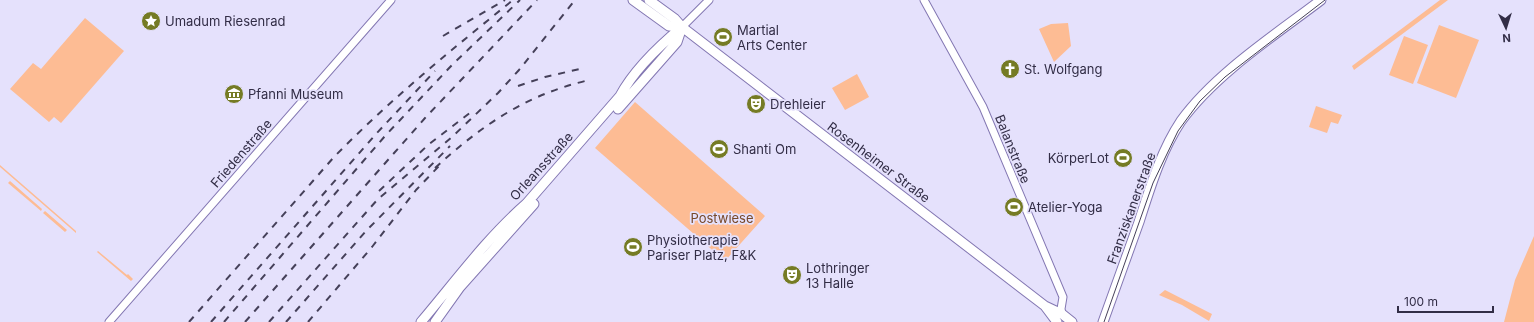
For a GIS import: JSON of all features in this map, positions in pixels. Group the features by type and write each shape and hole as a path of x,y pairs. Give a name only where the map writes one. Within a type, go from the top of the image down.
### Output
{"main road":[{"name":"Rosenheimer Straße","path":"633,0 669,26 682,27"},
{"name":"Rosenheimer Straße","path":"649,0 1060,318 1072,322"},
{"name":"Franziskanerstraße","path":"1103,322 1152,182 1176,129 1182,120 1199,100 1224,75 1321,0"},
{"name":"Orleansstraße","path":"435,322 460,287 523,211 667,55 677,42 682,27"},
{"name":"Orleansstraße","path":"421,322 486,246 523,211"}],"street":[{"name":"Friedenstraße","path":"109,322 391,0"},
{"name":"Orleansstraße","path":"682,27 709,0"},
{"name":"Balanstraße","path":"924,0 983,107 1038,241 1063,297 1060,318"}],"green space":[{"path":"1440,0 1448,0 1354,70 1352,66"},
{"path":"85,18 124,51 61,123 54,117 49,122 10,89 33,63 41,69"},
{"path":"1068,23 1071,46 1054,62 1039,29 1051,24"},
{"path":"1439,25 1479,40 1456,98 1417,83"},
{"path":"1404,36 1428,45 1413,84 1389,75"},
{"path":"857,74 869,97 845,110 832,88"},
{"name":"Postwiese","path":"635,102 765,216 725,261 595,148"},
{"path":"1316,106 1342,115 1338,124 1331,122 1327,133 1309,127"},
{"path":"0,165 76,231 76,233 0,167"},
{"path":"10,181 42,209 41,211 8,183"},
{"path":"45,211 67,230 65,232 43,213"},
{"path":"1534,236 1534,322 1504,322 1515,280"},
{"path":"98,251 133,279 131,281 97,252"},
{"path":"1165,290 1212,314 1209,321 1182,305 1159,295"}],"tram line":[{"path":"1104,322 1153,183 1178,131 1200,101 1225,77 1325,0"}],"railway":[{"path":"443,36 505,0"},
{"path":"189,322 334,157 355,136 399,95 513,0"},
{"path":"224,322 385,136 452,65 520,0"},
{"path":"245,322 425,118 537,0"},
{"path":"269,322 378,199 452,137 498,93 519,70 575,0"},
{"path":"518,86 545,77 584,68"},
{"path":"211,322 376,134 435,71"},
{"path":"435,168 469,139 504,114 542,95 585,81"},
{"path":"379,191 428,145 471,112"},
{"path":"286,322 366,231 450,146"},
{"path":"308,322 372,247 416,190 440,165"}],"place":[{"name":"Umadum Riesenrad","path":"151,21"},
{"name":"Martial Arts Center","path":"723,37"},
{"name":"St. Wolfgang","path":"1010,69"},
{"name":"Pfanni Museum","path":"234,94"},
{"name":"Drehleier","path":"756,104"},
{"name":"Shanti Om","path":"719,149"},
{"name":"KörperLot","path":"1123,158"},
{"name":"Atelier-Yoga","path":"1014,207"},
{"name":"Physiotherapie Pariser Platz, F&K","path":"633,247"},
{"name":"Lothringer 13 Halle","path":"792,275"}]}
